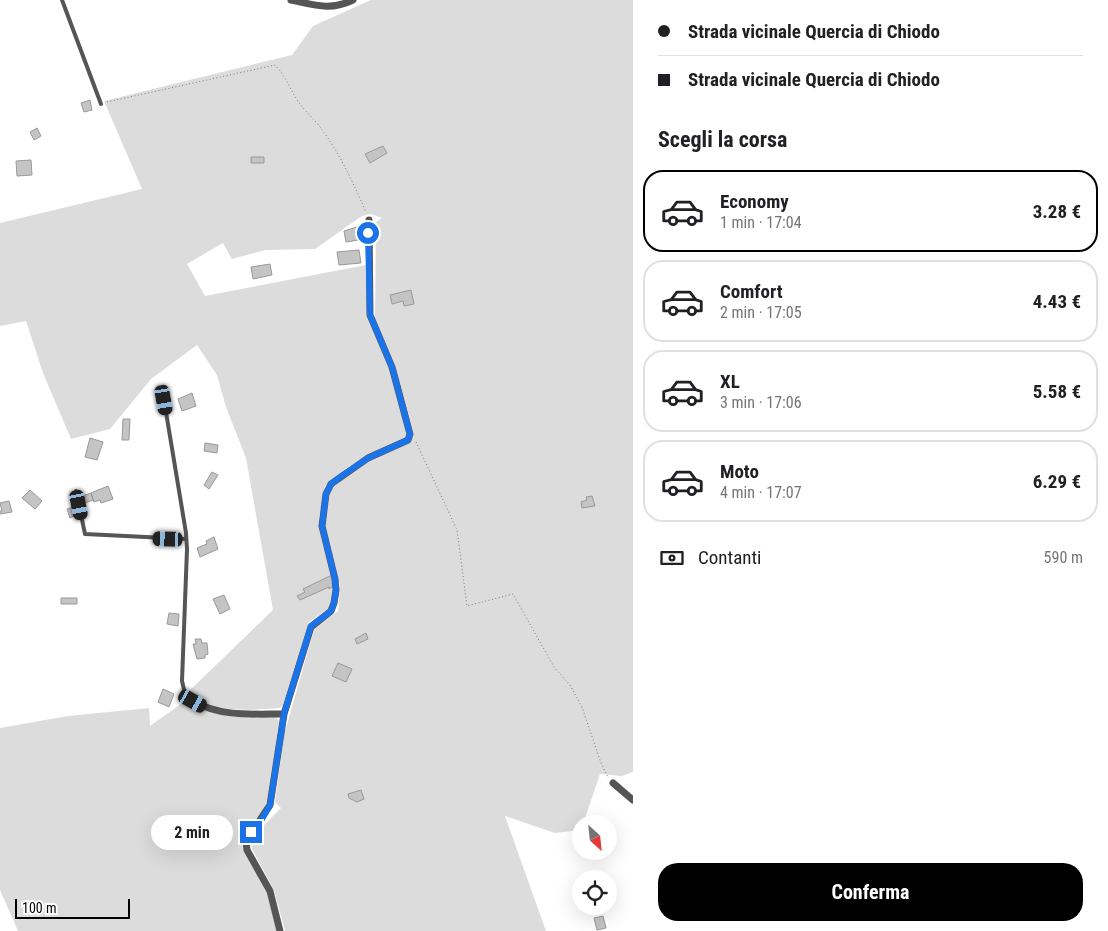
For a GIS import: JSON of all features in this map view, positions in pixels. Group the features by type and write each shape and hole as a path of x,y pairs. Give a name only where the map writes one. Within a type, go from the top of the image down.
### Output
{"street":[{"path":"291,0 328,7 340,6 353,0"},
{"path":"280,931 270,891 247,850 246,841 270,805 284,714 311,626 331,611 334,603 335,579 322,526 326,494 331,484 343,475 368,458 408,440 410,434 392,367 370,315 369,220"},
{"path":"193,701 209,708 236,714 284,714"},
{"path":"613,783 633,800"}],"lane":[{"path":"62,0 101,104"},
{"path":"164,400 182,505 187,549 182,681 185,694 193,701"},
{"path":"76,491 85,534 186,539"}],"path":[{"path":"101,104 276,65 281,70 301,106 332,145 351,178 369,220"},
{"path":"410,434 421,451 457,530 467,606 513,594 554,667 574,692 582,707 604,771 613,783"}],"shaded area":[{"path":"371,0 633,0 633,772 622,776 600,774 586,815 572,815 572,831 555,833 505,816 546,931 285,931 274,890 252,849 251,840 255,834 281,808 275,802 284,735 314,630 317,625 338,611 340,585 325,525 333,485 370,460 411,440 414,433 395,365 375,318 376,222 382,218 371,214 362,216 315,249 265,250 232,259 223,243 187,264 205,296 366,265 367,315 389,368 407,434 405,437 369,454 348,467 325,486 319,518 331,573 332,598 329,608 309,622 283,705 280,708 245,710 221,708 199,700 189,693 273,610 246,458 226,407 217,375 197,345 151,379 110,429 71,439 43,373 26,321 0,326 0,223 142,189 104,101 292,55 313,26"},
{"path":"185,701 219,714 240,717 276,717 279,721 273,774 266,805 243,840 267,891 277,931 18,931 0,890 0,728 68,716 149,708 150,726"}],"building":[{"path":"90,100 92,110 84,112 81,103"},
{"path":"37,128 41,136 34,140 30,132"},
{"path":"383,146 387,153 370,163 365,154"},
{"path":"251,157 264,157 264,163 251,163"},
{"path":"31,160 32,175 17,176 16,161"},
{"path":"363,225 365,239 346,242 344,231"},
{"path":"359,250 361,263 339,265 337,252"},
{"path":"270,264 272,275 253,279 251,267"},
{"path":"411,290 414,304 404,306 403,301 392,304 390,295"},
{"path":"192,393 196,406 182,411 178,399"},
{"path":"123,419 130,419 129,440 122,440"},
{"path":"90,438 103,442 97,460 85,457"},
{"path":"205,443 218,445 217,453 204,451"},
{"path":"212,472 218,475 209,489 204,485"},
{"path":"108,486 113,499 101,503 100,500 94,502 91,493"},
{"path":"30,490 42,501 35,509 22,498"},
{"path":"91,493 93,500 85,503 82,496"},
{"path":"592,496 595,506 582,508 581,502 587,500 586,497"},
{"path":"9,501 12,512 0,514 0,511 2,511 0,503"},
{"path":"74,507 76,515 70,518 67,509"},
{"path":"214,537 218,549 200,557 197,548 207,544 206,541"},
{"path":"332,575 334,586 329,589 329,587 300,600 297,596 305,592 303,589"},
{"path":"224,595 230,609 220,614 213,599"},
{"path":"61,598 77,598 77,604 61,604"},
{"path":"169,613 179,614 178,626 167,624"},
{"path":"366,633 368,639 357,644 355,639"},
{"path":"195,639 201,639 202,643 207,643 208,654 205,655 205,658 197,659 193,644 196,644"},
{"path":"338,663 352,669 346,682 332,676"},
{"path":"163,689 174,694 169,707 158,702"},
{"path":"361,790 364,799 357,802 349,798 348,794"},
{"path":"603,916 606,928 597,930 594,918"}],"route":[{"path":"251,832 262,819 270,805 277,769 278,742 284,714 311,626 331,611 334,603 335,579 322,526 326,494 331,484 343,475 368,458 408,440 410,434 392,367 370,315 368,233"}]}
